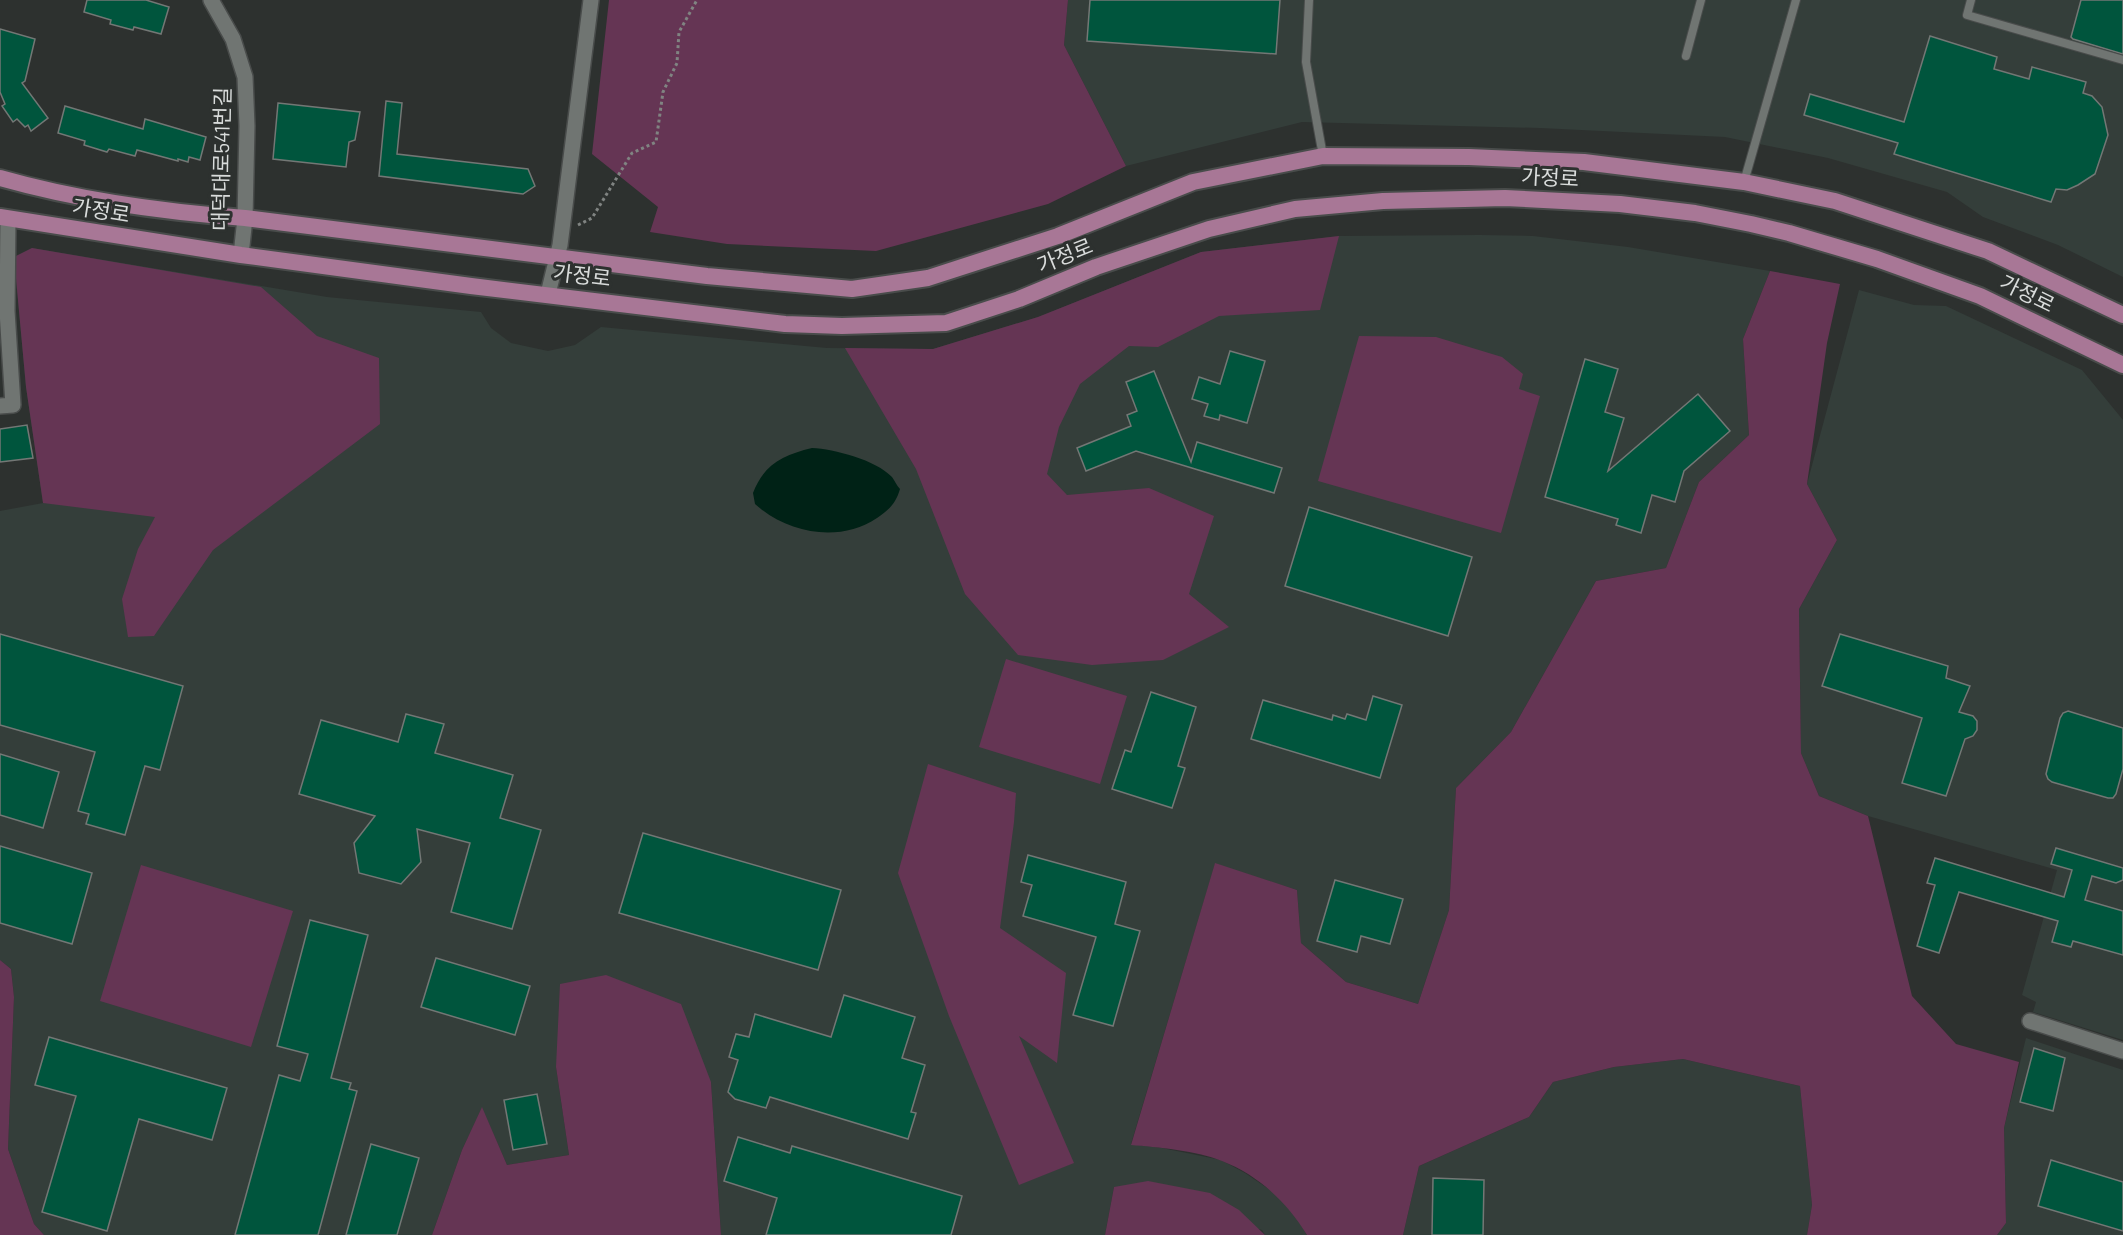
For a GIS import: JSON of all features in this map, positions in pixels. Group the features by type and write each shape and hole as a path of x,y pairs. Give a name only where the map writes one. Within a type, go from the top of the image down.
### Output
{"main road":[{"name":"가정로","path":"0,178 37,189 186,213 245,218 707,276 852,289 928,278 1058,236 1193,182 1323,156 1469,157 1584,162 1744,182 1835,201 1988,251 2123,315"},
{"name":"가정로","path":"4,218 241,255 471,286 785,324 842,326 945,323 1019,299 1096,267 1209,229 1295,209 1383,201 1505,198 1620,204 1695,213 1789,233 1877,259 1980,296 2123,365"}],"street":[{"name":"대덕대로541번길","path":"212,0 233,39 244,77 247,126 245,218 241,255"},
{"path":"548,294 561,234 591,0"},
{"path":"0,406 13,405 4,311 4,218"},
{"path":"2030,1021 2123,1051"}],"lane":[{"path":"1309,0 1306,62 1323,156"},
{"path":"1686,56 1701,0"},
{"path":"1744,182 1796,0"},
{"path":"1971,0 1967,15 2123,60"}],"path":[{"path":"561,234 592,218 632,153 656,142 663,92 677,63 679,32 697,0"}],"shaded area":[{"path":"609,0 1068,0 1064,45 1126,166 1048,204 876,251 727,244 650,232 658,207 592,154"},
{"path":"1068,0 2123,0 2123,277 2058,245 1983,217 1947,192 1828,158 1725,137 1540,128 1302,122 1126,166 1064,45"},
{"path":"1339,236 1533,236 1628,247 1770,271 1743,339 1749,435 1699,482 1666,568 1596,581 1511,732 1456,788 1449,910 1418,1004 1346,982 1301,943 1297,890 1215,864 1131,1144 1221,1160 1273,1192 1294,1214 1307,1235 1265,1235 1262,1230 1114,1187 1105,1235 721,1235 711,1082 556,1067 569,1155 507,1165 482,1108 462,1150 432,1235 44,1235 34,1224 8,1149 14,997 11,969 0,960 0,511 43,503 26,387 14,257 32,248 327,297 481,312 491,328 511,343 548,351 575,345 601,327 827,348 933,349 1038,317 1201,252"},
{"path":"1339,236 1320,310 1219,316 1158,347 1129,346 1080,384 1059,427 1047,474 1067,495 1149,488 1214,516 1189,594 1229,627 1163,660 1092,665 1018,655 965,594 916,469 845,348 933,349 1038,317 1201,252"},
{"path":"32,248 261,287 317,336 379,358 380,424 213,550 154,636 128,637 122,599 138,549 155,517 43,503 26,387 14,257"},
{"path":"1770,271 1840,284 1827,343 1807,484 1837,540 1799,609 1801,753 1819,796 1868,816 1912,996 1956,1044 2019,1062 2004,1128 2006,1223 1997,1235 1807,1235 1812,1205 1800,1086 1683,1059 1614,1067 1553,1082 1529,1117 1419,1166 1403,1235 1307,1235 1290,1211 1271,1191 1235,1167 1189,1152 1131,1145 1215,863 1297,890 1301,943 1346,982 1418,1004 1449,910 1456,788 1511,732 1596,581 1666,568 1699,482 1749,435 1743,339"},
{"path":"1859,290 1914,305 1946,306 2082,370 2123,420 2123,1040 2033,1012 2036,1002 2022,995 2057,870 1868,816 1819,796 1801,753 1799,609 1837,540 1807,484"},
{"path":"1359,336 1436,337 1502,357 1523,374 1519,389 1540,396 1501,533 1318,481"},
{"path":"812,448 832,451 876,465 892,477 900,489 894,502 877,518 862,526 847,531 831,532 814,532 798,528 768,514 755,504 753,493 769,468 783,458"},
{"path":"1006,659 1127,696 1100,784 979,747"},
{"path":"928,764 1016,793 1000,928 1066,973 1057,1063 1019,1036 1074,1163 1019,1185 949,1016 898,873"},
{"path":"141,865 293,911 251,1047 100,1001"},
{"path":"0,960 11,969 14,997 8,1149 34,1224 44,1235 0,1235"},
{"path":"606,975 681,1004 711,1082 721,1235 432,1235 462,1150 482,1107 507,1165 569,1155 556,1067 560,984"},
{"path":"2026,1038 2123,1070 2123,1235 1997,1235 2006,1223 2004,1128"},
{"path":"1683,1059 1800,1086 1812,1205 1807,1235 1403,1235 1419,1166 1529,1117 1553,1082 1614,1067"},
{"path":"1148,1181 1210,1193 1239,1210 1265,1235 1105,1235 1114,1187"}],"building":[{"path":"87,0 146,0 169,7 161,34 110,24 111,20 84,12"},
{"path":"1090,0 1280,0 1276,54 1087,41"},
{"path":"2081,0 2123,0 2123,54 2071,37"},
{"path":"0,29 35,39 25,81 22,83 48,118 31,131 28,125 25,127 17,119 13,122 2,106 5,104 0,92"},
{"path":"1930,36 1997,57 1994,69 2029,79 2032,67 2086,82 2083,93 2092,96 2102,107 2108,135 2095,174 2067,190 2056,189 2051,202 1894,154 1898,143 1804,115 1810,94 1904,122"},
{"path":"386,101 402,103 397,154 528,169 535,186 523,194 379,176"},
{"path":"278,103 360,112 355,140 349,142 346,167 273,159"},
{"path":"65,106 143,129 145,119 206,137 200,160 189,157 188,162 178,159 178,161 137,150 135,156 109,149 107,152 84,145 85,141 58,133"},
{"path":"1230,351 1265,361 1247,423 1220,415 1219,420 1204,416 1208,404 1192,399 1199,377 1220,384"},
{"path":"1585,359 1618,369 1605,412 1624,418 1608,471 1698,394 1730,431 1684,471 1675,502 1652,495 1641,533 1616,525 1618,519 1545,497"},
{"path":"1154,371 1191,462 1197,442 1282,468 1274,493 1136,451 1086,471 1077,448 1131,426 1127,415 1137,411 1126,382"},
{"path":"27,425 33,458 0,462 0,429"},
{"path":"1309,507 1472,557 1448,636 1285,586"},
{"path":"0,634 183,686 160,770 145,766 125,835 86,824 89,814 78,811 95,752 0,725"},
{"path":"1840,634 1948,666 1946,678 1970,686 1959,712 1973,716 1977,721 1977,730 1973,736 1965,739 1946,796 1902,783 1922,718 1822,686"},
{"path":"1151,692 1196,707 1178,766 1185,768 1172,808 1112,789 1125,750 1131,752"},
{"path":"1373,696 1402,705 1380,778 1251,739 1263,700 1332,720 1333,715 1345,719 1347,714 1366,720"},
{"path":"2068,711 2123,728 2123,769 2113,798 2048,779 2046,774 2060,718"},
{"path":"406,714 444,724 435,753 513,775 500,818 541,830 512,929 451,912 470,843 417,829 421,862 401,884 359,873 354,843 375,816 299,794 321,720 398,742"},
{"path":"0,754 59,772 43,828 0,815"},
{"path":"643,833 841,890 818,970 619,913"},
{"path":"0,846 92,873 72,944 0,923"},
{"path":"2056,848 2123,868 2123,880 2116,883 2092,876 2085,900 2123,911 2123,955 2073,941 2071,947 2052,942 2058,921 1959,892 1939,953 1917,946 1935,885 1927,883 1935,858 2064,897 2072,870 2051,864"},
{"path":"1028,855 1126,882 1115,924 1140,931 1113,1026 1073,1015 1096,937 1023,916 1032,885 1021,882"},
{"path":"1335,880 1403,899 1390,944 1361,936 1357,952 1317,941"},
{"path":"310,920 368,935 331,1078 351,1083 349,1089 357,1091 318,1235 235,1235 279,1075 300,1081 308,1054 277,1046"},
{"path":"436,958 530,986 515,1035 421,1007"},
{"path":"844,995 915,1017 902,1058 925,1065 911,1112 916,1113 908,1139 770,1097 766,1108 735,1099 728,1092 738,1060 729,1057 736,1034 749,1037 755,1014 831,1037"},
{"path":"49,1037 227,1088 212,1140 139,1119 107,1231 42,1212 76,1096 35,1085"},
{"path":"2034,1048 2065,1058 2053,1111 2020,1102"},
{"path":"537,1094 547,1144 513,1150 504,1100"},
{"path":"738,1137 790,1153 792,1146 962,1196 951,1235 766,1235 777,1198 724,1181"},
{"path":"371,1144 419,1158 397,1235 346,1235"},
{"path":"2051,1160 2123,1182 2123,1231 2038,1206"},
{"path":"1433,1178 1484,1180 1483,1235 1432,1235"}]}
